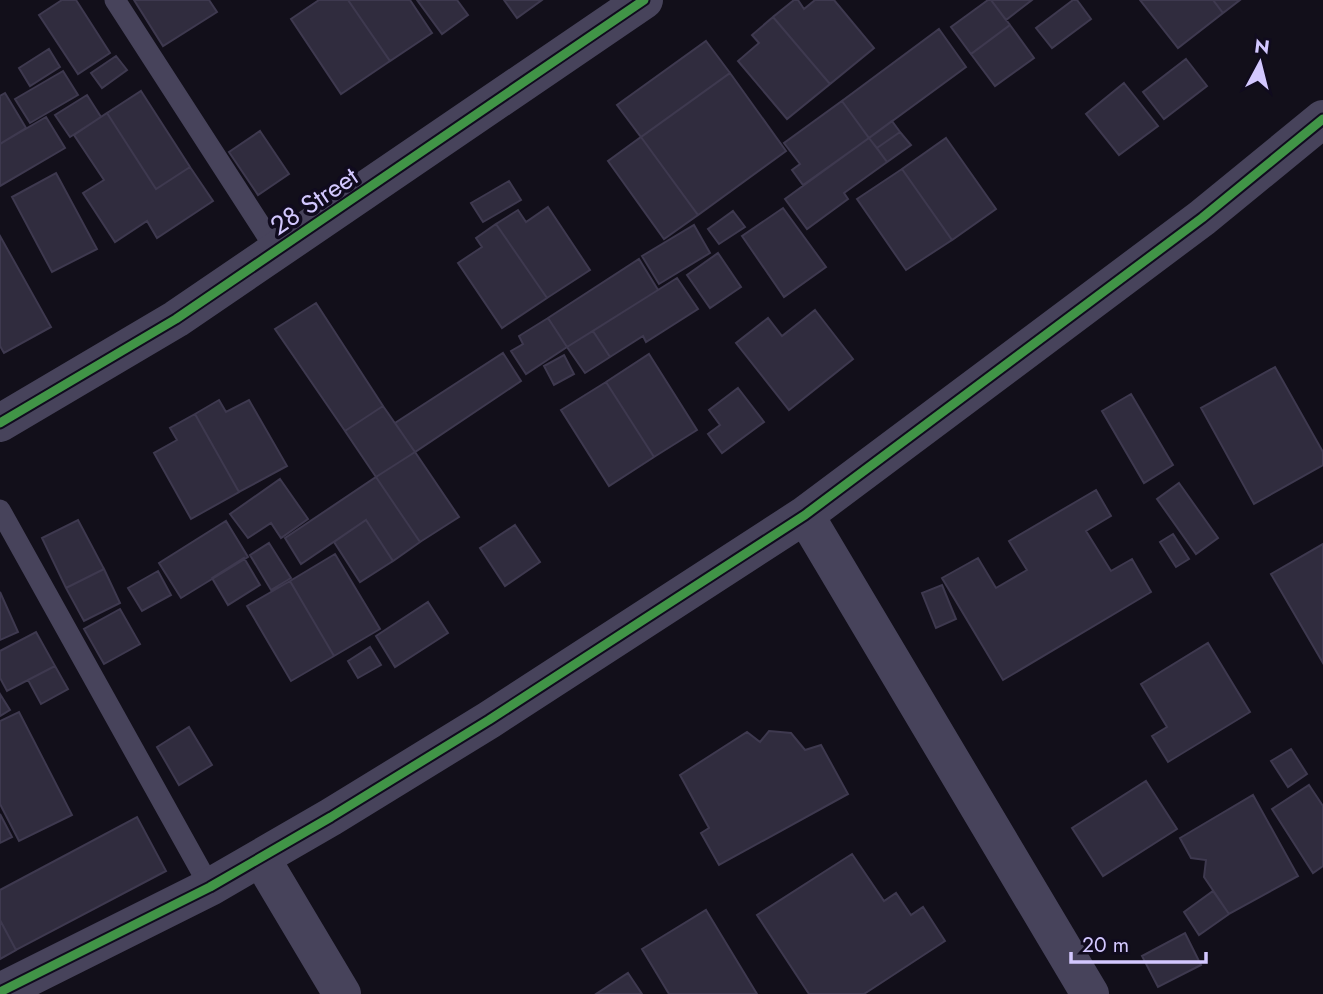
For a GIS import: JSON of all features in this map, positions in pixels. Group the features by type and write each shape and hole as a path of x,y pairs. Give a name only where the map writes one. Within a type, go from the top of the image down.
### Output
{"street":[{"name":"28 Street","path":"0,423 176,318 644,0"},
{"path":"0,992 210,887 261,858 489,720 805,515 1321,126"},
{"path":"805,515 1090,994"},
{"path":"261,858 342,994"}],"lane":[{"path":"115,0 277,251"},
{"path":"0,510 210,887"}],"building":[{"path":"62,0 76,0 110,53 78,74 39,15"},
{"path":"134,0 209,0 217,12 163,46"},
{"path":"319,0 348,0 390,61 341,94 291,19"},
{"path":"348,0 410,0 432,33 390,61"},
{"path":"417,0 457,0 468,15 442,34"},
{"path":"504,0 542,0 517,18"},
{"path":"794,0 798,0 804,9 815,0 834,0 874,48 830,84 773,17"},
{"path":"991,0 1010,25 971,54 951,27"},
{"path":"991,0 1032,0 1006,20"},
{"path":"1073,0 1077,0 1091,19 1052,48 1036,28"},
{"path":"1140,0 1213,0 1223,13 1178,48"},
{"path":"1213,0 1240,0 1223,13"},
{"path":"773,17 830,84 787,119 738,61 759,43 752,35"},
{"path":"1010,25 1034,58 995,86 971,54"},
{"path":"939,29 966,67 869,138 842,101"},
{"path":"706,41 730,73 641,137 617,105"},
{"path":"49,49 60,67 30,86 19,68"},
{"path":"116,56 127,70 102,88 91,73"},
{"path":"1186,59 1207,86 1164,119 1143,92"},
{"path":"63,71 78,95 30,123 15,99"},
{"path":"730,73 786,151 698,215 641,137"},
{"path":"1124,83 1158,126 1119,155 1086,114"},
{"path":"141,91 190,167 156,189 107,113"},
{"path":"5,93 26,128 0,144 0,96"},
{"path":"87,95 101,117 70,137 55,115"},
{"path":"842,101 869,138 803,185 792,170 800,164 784,143"},
{"path":"107,113 156,189 190,167 213,201 157,238 147,221 115,242 83,193 104,180 74,135"},
{"path":"46,117 65,148 0,186 0,144"},
{"path":"892,121 900,132 877,148 869,138"},
{"path":"260,131 289,174 258,195 229,152"},
{"path":"900,132 911,145 887,162 877,148"},
{"path":"641,137 698,215 664,239 608,161"},
{"path":"869,138 887,162 844,193 848,199 807,229 785,199"},
{"path":"946,138 996,209 952,240 902,169"},
{"path":"902,169 952,240 906,270 857,199"},
{"path":"56,173 97,249 52,272 12,197"},
{"path":"509,181 521,200 483,222 471,203"},
{"path":"548,207 590,270 547,298 496,224 518,210 526,222"},
{"path":"783,208 826,267 784,297 742,236"},
{"path":"733,211 745,227 719,244 708,229"},
{"path":"496,224 547,298 502,328 458,263 482,247 476,238"},
{"path":"694,225 710,253 659,284 642,256"},
{"path":"0,236 51,327 4,353 0,346"},
{"path":"718,253 741,287 710,308 687,275"},
{"path":"639,259 658,290 567,347 548,318"},
{"path":"677,278 698,309 646,342 643,336 610,357 593,331"},
{"path":"316,303 383,406 345,431 275,329"},
{"path":"815,310 853,359 789,410 736,343 768,318 782,336"},
{"path":"548,318 567,347 526,374 511,351 523,344 519,336"},
{"path":"593,331 610,357 585,373 567,347"},
{"path":"503,353 521,381 415,452 395,423"},
{"path":"649,354 697,430 654,457 606,382"},
{"path":"564,355 574,374 554,385 544,366"},
{"path":"1275,367 1323,452 1323,465 1254,504 1201,408"},
{"path":"606,382 654,457 609,486 561,410"},
{"path":"738,388 764,422 722,453 708,434 720,425 709,410"},
{"path":"1131,394 1173,465 1144,483 1102,411"},
{"path":"219,400 226,412 249,400 287,466 239,492 195,414"},
{"path":"383,406 415,452 376,477 345,431"},
{"path":"195,414 239,492 191,519 154,453 177,440 170,428"},
{"path":"415,452 459,517 420,542 376,477"},
{"path":"376,477 420,542 393,561 366,520 301,564 285,538"},
{"path":"280,479 308,519 281,538 271,523 248,538 230,514"},
{"path":"1179,483 1218,538 1196,554 1157,499"},
{"path":"1096,490 1111,516 1086,531 1111,571 1132,559 1151,592 1003,680 942,578 978,558 996,588 1027,570 1009,541"},
{"path":"78,520 104,569 66,588 42,538"},
{"path":"366,520 393,561 360,582 334,542"},
{"path":"226,521 248,557 181,598 159,563"},
{"path":"515,525 540,562 505,586 480,548"},
{"path":"1173,534 1189,559 1176,567 1160,542"},
{"path":"269,543 291,578 271,590 250,555"},
{"path":"1323,544 1323,663 1271,574"},
{"path":"335,554 380,629 334,656 290,581"},
{"path":"244,558 260,585 228,605 212,578"},
{"path":"104,569 120,603 84,621 66,588"},
{"path":"158,571 171,595 142,611 128,588"},
{"path":"290,581 334,656 291,681 247,606"},
{"path":"942,585 956,619 936,628 922,593"},
{"path":"0,592 18,632 0,640"},
{"path":"428,602 448,633 395,667 376,636"},
{"path":"120,609 140,644 104,664 84,629"},
{"path":"36,632 55,666 7,691 0,678 0,651"},
{"path":"1208,643 1250,712 1168,762 1152,736 1167,727 1141,684"},
{"path":"370,647 381,665 358,678 348,661"},
{"path":"55,666 68,689 41,704 28,680"},
{"path":"0,694 10,710 0,716"},
{"path":"19,712 72,815 19,841 0,804 0,721"},
{"path":"189,727 212,765 179,785 157,747"},
{"path":"769,731 791,733 805,750 821,745 848,794 719,865 701,833 709,828 680,775 747,732 760,742"},
{"path":"1291,749 1307,774 1288,787 1271,761"},
{"path":"1146,781 1177,829 1103,876 1072,828"},
{"path":"1309,785 1323,806 1323,866 1313,873 1272,809"},
{"path":"1253,795 1298,876 1229,914 1204,877 1206,860 1191,858 1180,838"},
{"path":"0,814 12,837 0,843"},
{"path":"137,817 166,871 16,950 0,920 0,890"},
{"path":"852,854 884,901 896,893 911,915 923,907 945,941 864,994 809,994 757,915"},
{"path":"1213,891 1229,914 1199,935 1184,912"},
{"path":"706,910 757,994 669,994 642,949"},
{"path":"0,920 16,950 0,959"},
{"path":"1185,933 1201,965 1158,987 1142,956"},
{"path":"628,973 642,994 596,994"}],"cycle path":[{"path":"0,423 176,319 644,0"},
{"path":"0,992 210,887 331,817 489,720 805,515 1202,218 1323,119"}]}
